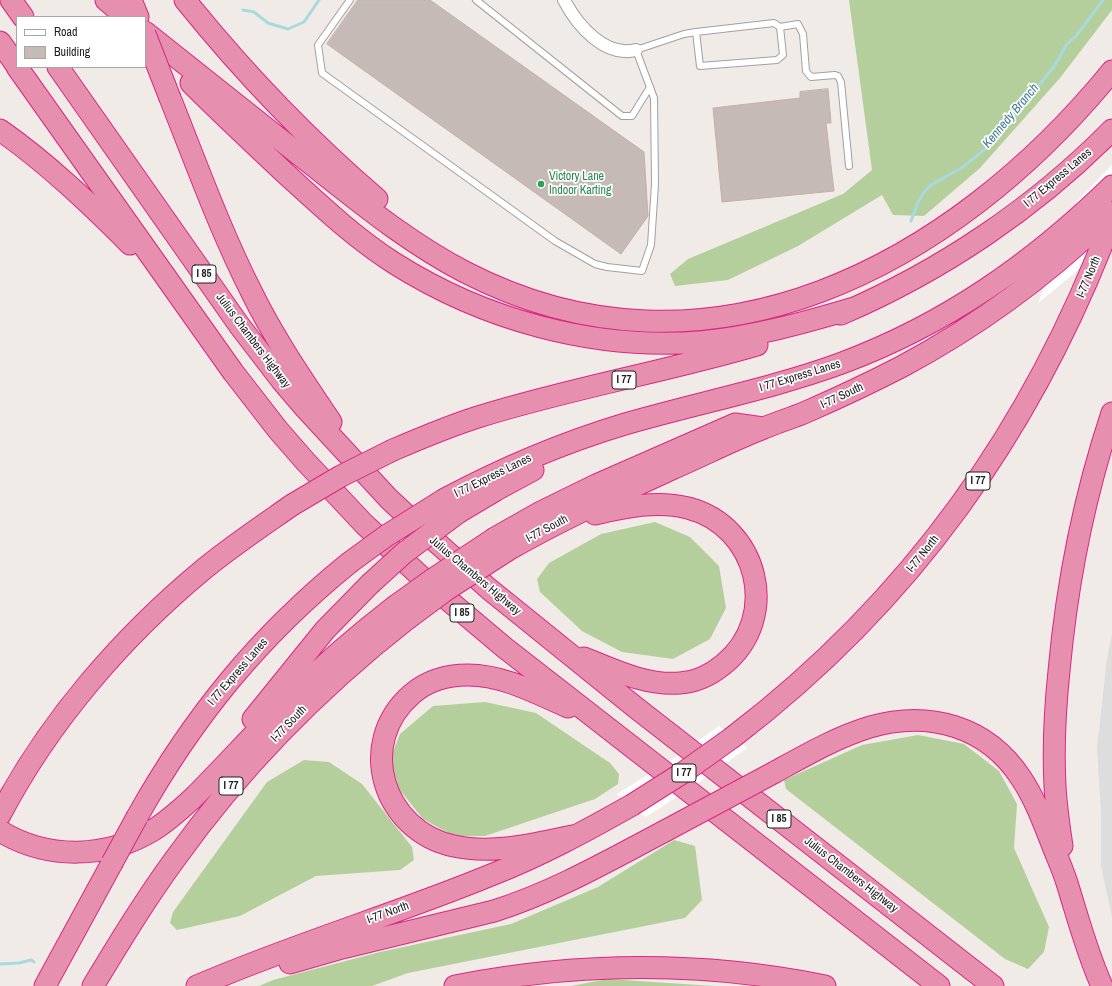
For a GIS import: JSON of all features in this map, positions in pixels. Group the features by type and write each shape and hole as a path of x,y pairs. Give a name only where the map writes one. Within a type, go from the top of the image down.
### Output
{"highway":[{"path":"11,0 22,16"},
{"path":"106,0 125,16"},
{"path":"132,0 138,16"},
{"path":"185,0 253,80 345,172 408,225 506,291"},
{"path":"146,35 386,222 444,261 484,282 550,306 615,318 657,321 698,320 739,315 782,305 846,282 888,261 934,233 1010,176 1046,144 1081,108 1112,71"},
{"path":"146,35 235,127 323,208 357,236 393,262 429,284 492,312 536,326 585,336 636,342 672,343 714,340 765,332 854,308"},
{"path":"146,37 218,219 252,293 283,349 363,471"},
{"name":"I 85","path":"0,42 16,66"},
{"name":"I 85","path":"18,68 233,372 278,430 364,524 466,617 939,986"},
{"name":"Julius Chambers Highway","path":"59,68 264,358 305,408 363,471 418,526 490,589 641,712 993,986"},
{"path":"0,130 30,152 72,187 166,278"},
{"name":"I 77 Express Lanes","path":"2,810 36,754 71,707 107,663 143,624 205,569 292,505 341,476 393,450 449,427 560,394 645,375 736,351 787,335 854,308 924,273 990,231 1051,186 1110,133"},
{"name":"I 77 Express Lanes","path":"45,986 137,817 201,715 251,654 315,591 349,563 386,536 452,506 505,468 550,449 656,416 764,388 816,372 841,364 895,341 951,312 982,293 1016,269 1067,228 1112,186"},
{"name":"I-77 South","path":"502,544 563,520 763,428 804,413 879,378 924,354 988,314 1053,265 1112,212"},
{"name":"I-77 North","path":"197,986 285,951 492,875 577,835 632,805 684,772 733,737 782,698 813,671 867,618 918,560 964,500 1007,438 1044,373 1079,301 1112,219"},
{"path":"1067,882 1057,816 1055,786 1055,722 1060,658 1070,586 1086,499 1112,413"},
{"path":"0,831 25,843 50,850 85,853 99,851 126,843 154,829 180,810 193,798 312,677 354,640 401,613 433,578 502,544 575,495 647,462 735,424 763,428"},
{"path":"563,520 622,508 652,505 674,506 701,513 714,519 725,527 741,546 752,566 756,589 753,623 743,643 719,668 710,674 691,681 671,684 650,681 622,673 566,650"},
{"path":"193,798 303,656 340,614 452,506"},
{"name":"I-77 South","path":"93,986 140,910 175,858 236,781 283,729 364,653 401,613"},
{"path":"577,835 512,847 482,849 454,846 432,838 407,820 394,805 389,796 382,772 382,745 392,717 406,699 424,686 445,677 456,675 480,675 505,681 596,719"},
{"path":"227,986 268,970 316,955 494,911 537,896 573,880 827,744 870,727 910,720 934,721 956,726 979,737 997,750 1021,778 1029,791 1043,821 1067,882 1086,947 1102,986"},
{"path":"455,986 537,973 631,967 663,967 727,971 763,975 825,986"}],"street":[{"path":"564,0 581,26 612,50 627,52 636,50"}],"lane":[{"path":"350,0 318,45 322,73 556,241 595,264 642,271 651,245 655,184 654,98 636,50 684,34 696,32 774,23 780,27 798,24 803,34 806,70 808,75 811,78 835,75 838,76 841,82 849,166"},
{"path":"476,0 622,116 632,116 650,87"},
{"path":"696,32 700,66 777,60 783,54 780,27"}],"shaded area":[{"path":"1112,634 1112,917 1101,867 1101,813 1097,748 1107,658"}],"green space":[{"path":"849,0 1112,0 1112,10 1060,78 980,168 924,216 893,215 882,195 798,246 728,280 675,286 670,274 688,259 843,194 872,170"},
{"path":"655,522 690,537 719,566 726,608 710,639 673,659 622,652 582,631 540,592 537,579 549,563 601,534"},
{"path":"485,702 536,713 610,763 619,774 618,784 595,799 485,836 454,836 423,819 399,789 390,759 400,734 433,706"},
{"path":"918,735 964,744 999,771 1017,804 1014,848 1049,927 1044,952 1028,969 1005,959 786,789 784,780 862,745"},
{"path":"304,760 329,762 362,784 412,847 414,860 400,870 316,876 240,916 177,930 170,923 173,912 267,782"},
{"path":"674,840 695,846 702,900 685,918 408,973 372,986 259,986 273,980 380,952 511,924 598,887"},
{"path":"608,979 714,986 571,986"}],"pier":[{"path":"1112,165 1112,237 1071,276 1038,303 1077,201"},
{"path":"719,726 747,748 698,783 646,817 617,794 670,761"}],"building":[{"path":"358,0 430,0 644,152 648,216 621,254 327,44"},
{"path":"828,89 831,123 826,123 834,191 722,202 713,108 800,98 800,92"}],"waterway":[{"path":"243,10 254,12 268,23 288,29 304,22 319,0"},
{"name":"Kennedy Branch","path":"911,221 918,202 924,192 931,185 963,167 990,145 1006,124 1019,111 1031,93 1041,83 1057,62 1066,45 1076,36 1103,0"},
{"path":"0,964 19,963 31,960 34,962"}],"place":[{"name":"Victory Lane Indoor Karting","path":"541,184"}]}
